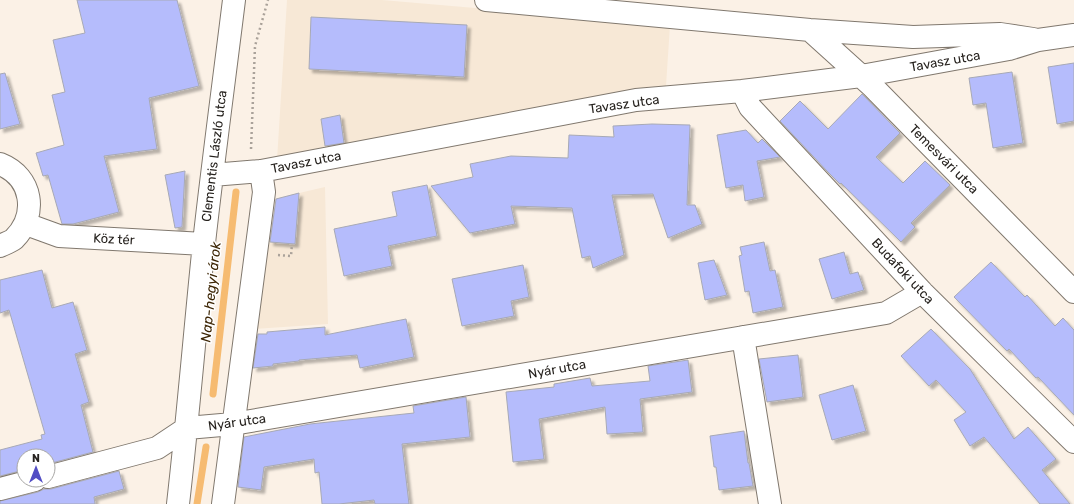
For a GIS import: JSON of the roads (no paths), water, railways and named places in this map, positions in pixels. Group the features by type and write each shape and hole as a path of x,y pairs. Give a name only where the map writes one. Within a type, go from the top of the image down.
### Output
{"street":[{"name":"Clementis László utca","path":"178,504 187,428 204,244 234,0"},
{"name":"Tavasz utca","path":"486,0 810,30 913,37 1000,34 1038,40"},
{"name":"Temesvári utca","path":"810,30 861,76 1074,292"},
{"name":"Tavasz utca","path":"212,175 261,171 636,100 742,92 861,76 1009,49 1038,40 1074,35"},
{"name":"Budafoki utca","path":"742,92 750,107 922,292 1074,442"},
{"path":"0,164 10,168 24,183 30,203 26,224 13,240 0,246"},
{"path":"223,504 264,192 261,171"},
{"name":"Köz tér","path":"26,224 59,236 204,244"},
{"name":"Nyár utca","path":"187,428 233,424 886,313 922,292"},
{"path":"743,337 770,504"},
{"path":"56,475 157,448 187,428"},
{"path":"0,489 16,485"}],"waterway":[{"name":"Nap-hegyi árok","path":"213,394 236,192"},
{"name":"Nap-hegyi árok","path":"197,504 206,447"}]}
